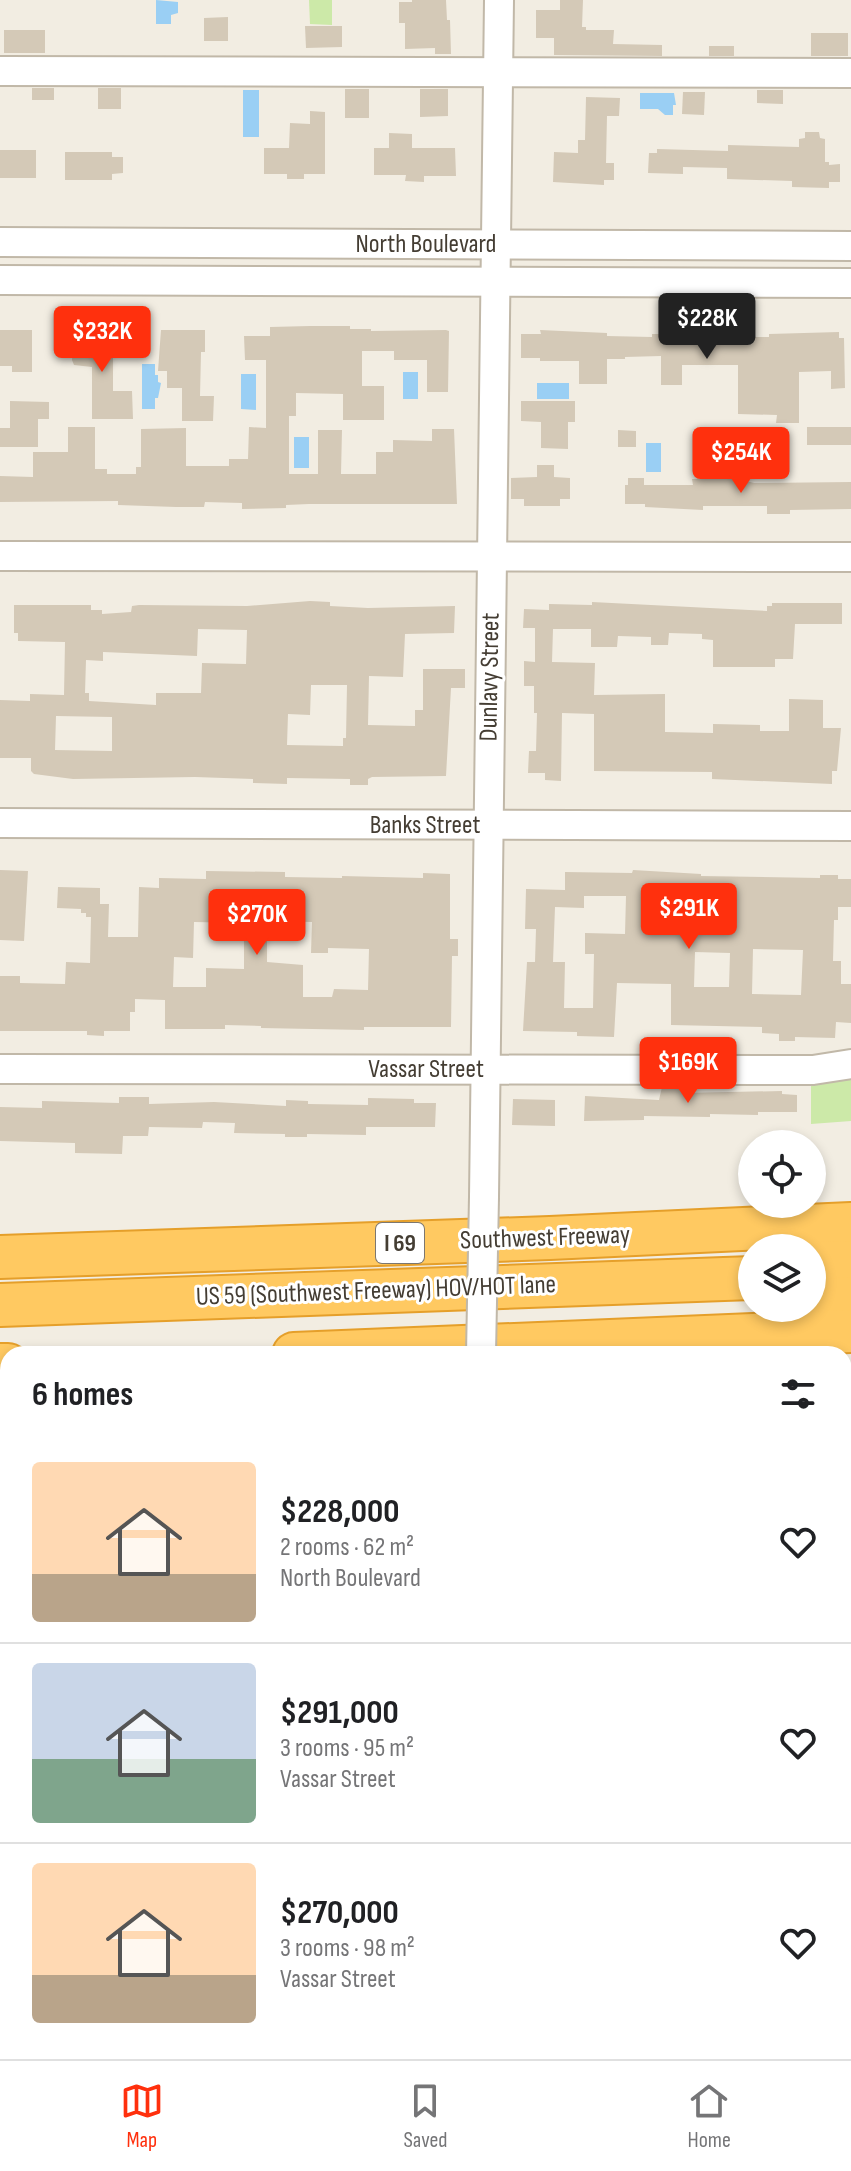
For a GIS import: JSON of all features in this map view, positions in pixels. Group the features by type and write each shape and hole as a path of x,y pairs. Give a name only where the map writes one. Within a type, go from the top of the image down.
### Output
{"highway":[{"name":"Southwest Freeway","path":"0,1257 851,1224"},
{"path":"550,1238 651,1264 738,1263"},
{"path":"826,1263 851,1262"},
{"path":"826,1276 851,1275"},
{"name":"US 59 (Southwest Freeway) HOV/HOT lane","path":"0,1305 738,1279"},
{"path":"826,1300 851,1298"},
{"path":"412,1346 519,1320 738,1306"},
{"path":"492,1346 851,1331"}],"street":[{"name":"Dunlavy Street","path":"481,1346 499,0"},
{"path":"0,71 851,73"},
{"name":"North Boulevard","path":"0,242 851,246"},
{"name":"North Boulevard","path":"0,280 851,283"},
{"path":"0,556 851,557"},
{"name":"Banks Street","path":"0,823 851,826"},
{"name":"Vassar Street","path":"0,1069 813,1070 851,1064"}],"green space":[{"path":"309,0 332,0 332,25 310,24"},
{"path":"811,1076 851,1076 851,1121 811,1124"}],"water":[{"path":"156,0 178,2 178,13 171,15 171,24 156,24"},
{"path":"243,90 259,90 259,137 243,137"},
{"path":"640,93 674,93 676,105 673,105 673,115 665,115 658,109 640,109"},
{"path":"142,364 155,364 155,375 161,383 158,398 155,398 155,409 142,409"},
{"path":"403,372 418,372 418,399 403,399"},
{"path":"241,374 256,374 256,410 241,409"},
{"path":"537,383 569,383 569,399 537,399"},
{"path":"294,437 309,437 309,468 294,468"},
{"path":"646,443 661,443 661,472 646,472"}],"building":[{"path":"446,0 451,54 435,54 435,48 405,49 405,23 399,23 399,2"},
{"path":"560,0 583,0 582,27 586,30 614,30 613,44 662,45 662,56 554,55 554,38 536,38 536,10 560,10"},
{"path":"228,17 228,41 204,41 204,18"},
{"path":"305,26 342,26 342,47 306,48"},
{"path":"4,30 45,30 45,53 4,53"},
{"path":"811,33 848,33 848,56 811,56"},
{"path":"709,46 734,46 734,56 709,56"},
{"path":"32,88 54,88 54,100 32,100"},
{"path":"98,88 121,88 121,109 98,109"},
{"path":"345,89 369,89 369,118 345,118"},
{"path":"420,89 448,89 448,116 420,117"},
{"path":"757,90 783,90 783,104 757,103"},
{"path":"683,92 705,92 704,115 682,114"},
{"path":"586,97 620,98 619,116 607,116 606,163 614,163 614,180 604,180 604,185 553,182 554,152 578,153 578,140 585,140"},
{"path":"310,111 325,112 325,174 304,174 304,179 287,179 287,174 264,174 264,148 289,148 290,123 310,124"},
{"path":"805,132 819,132 820,138 825,139 825,162 829,165 840,164 840,182 829,182 829,188 792,187 792,181 727,179 727,168 683,167 683,174 648,173 649,153 657,153 657,149 728,151 728,145 799,147 799,139 805,138"},
{"path":"389,133 412,134 412,148 455,148 456,176 424,176 424,182 405,181 406,175 374,175 374,148 389,148"},
{"path":"0,150 36,150 36,178 0,178"},
{"path":"65,152 112,152 112,157 123,157 123,173 112,174 112,180 65,180"},
{"path":"350,326 350,329 371,331 449,331 448,392 427,392 427,360 394,360 394,351 362,351 362,386 384,386 384,420 343,420 343,394 296,393 296,416 289,416 289,474 318,474 318,430 342,430 341,474 376,474 376,452 393,452 393,440 432,441 432,429 454,429 457,504 309,504 242,509 242,503 205,502 204,507 176,507 118,505 118,501 0,502 0,476 33,477 33,452 68,452 68,427 95,427 95,469 107,469 107,474 136,474 136,467 141,467 141,429 186,428 186,466 229,466 229,459 248,459 249,427 266,428 266,360 245,360 244,336 270,336 270,327"},
{"path":"0,330 32,330 32,372 12,372 12,366 0,366"},
{"path":"74,330 113,330 113,391 132,391 133,419 92,419 92,367 74,365 72,360"},
{"path":"161,330 205,330 200,396 214,396 213,421 182,421 182,388 167,388 167,371 158,371"},
{"path":"540,330 652,337 652,334 697,334 697,337 769,337 769,334 839,332 839,338 844,338 845,388 831,389 831,371 799,372 799,423 776,423 777,415 738,414 738,365 682,365 682,385 661,385 661,356 607,359 607,384 579,384 579,361 521,358 521,334 541,334"},
{"path":"10,401 49,402 49,419 38,419 38,447 0,447 0,428 10,428"},
{"path":"521,401 575,401 575,422 568,422 568,449 541,448 541,422 521,421"},
{"path":"807,427 851,427 851,445 807,445"},
{"path":"618,430 636,431 636,447 618,447"},
{"path":"537,465 554,465 554,477 570,478 570,499 560,499 560,506 524,506 524,499 511,499 511,478 537,477"},
{"path":"628,478 644,478 644,485 693,485 692,479 746,479 754,483 851,482 851,509 790,510 790,514 767,514 767,506 703,506 703,510 645,507 645,504 625,504"},
{"path":"310,601 330,602 330,606 368,608 455,606 454,633 405,634 403,677 369,676 368,725 415,726 415,710 423,710 423,669 465,669 465,688 451,688 446,776 372,777 368,779 368,785 350,785 350,779 287,778 287,784 253,783 253,779 195,777 73,779 34,774 31,758 0,758 0,700 30,701 30,694 64,695 65,642 18,641 18,633 14,633 14,605 91,605 91,610 102,610 102,614 131,612 132,606 139,605 247,606","holes":["198,629 247,630 246,664 202,663 201,693 156,693 156,705 89,701 89,693 85,693 86,660 103,661 103,652 197,656","311,685 347,685 346,738 343,738 343,746 287,745 288,714 310,715","56,716 112,717 112,751 55,750"]},
{"path":"592,602 767,611 767,606 772,606 772,603 842,603 842,624 795,624 793,659 775,659 775,667 713,667 713,640 702,639 702,634 669,633 668,645 651,645 651,637 618,636 617,647 591,647 591,629 553,629 552,662 595,663 594,695 665,694 665,732 713,733 713,724 760,725 760,731 789,731 789,699 823,700 823,728 841,728 837,771 832,771 832,784 712,779 712,772 594,771 594,714 562,713 561,781 545,780 545,773 528,773 529,751 536,751 537,713 534,713 534,686 524,686 524,661 535,662 535,628 523,628 524,609 549,610 549,604 592,605"},
{"path":"0,870 28,871 24,941 0,940"},
{"path":"633,870 701,876 820,878 820,875 838,875 838,879 851,879 851,907 838,907 838,920 834,920 833,961 841,961 841,984 851,984 851,1023 836,1022 835,1038 795,1037 795,1041 779,1041 779,1034 762,1033 762,1027 671,1025 671,984 617,983 614,1037 577,1036 577,1032 523,1031 527,962 535,962 536,929 525,929 526,889 565,890 565,872 632,873","holes":["584,896 626,896 625,934 585,933 585,954 594,954 593,1008 564,1008 565,962 553,962 555,907 584,908","753,949 803,950 801,995 752,994","695,952 730,953 729,987 694,987"]},
{"path":"206,871 285,872 285,877 342,878 423,878 423,873 450,874 450,939 458,939 458,956 452,956 451,1027 364,1027 364,1030 225,1025 225,1029 165,1029 165,1000 135,999 135,1012 130,1012 130,1031 104,1031 104,1036 87,1035 87,1031 0,1031 0,976 20,976 20,983 65,984 66,962 90,963 91,917 81,913 81,909 57,908 58,887 100,888 100,904 109,904 108,937 138,937 139,887 159,888 159,878 206,879","holes":["267,921 312,922 311,953 328,953 328,948 369,949 368,990 334,989 332,997 303,997 303,965 267,962","194,922 244,923 244,969 206,968 206,987 173,987 174,957 193,958"]},
{"path":"662,1087 682,1087 682,1093 782,1091 782,1094 797,1095 797,1112 710,1114 710,1117 644,1116 644,1120 584,1121 585,1096 659,1100"},
{"path":"119,1097 149,1097 149,1104 214,1102 286,1106 286,1100 308,1101 308,1104 368,1105 368,1098 414,1099 414,1103 436,1103 435,1127 366,1127 366,1135 307,1134 307,1137 285,1137 285,1134 234,1133 235,1123 203,1122 202,1128 149,1127 148,1136 123,1136 122,1154 75,1153 75,1143 0,1141 0,1107 42,1108 42,1101 119,1103"},
{"path":"513,1099 555,1100 555,1126 512,1125"}]}
